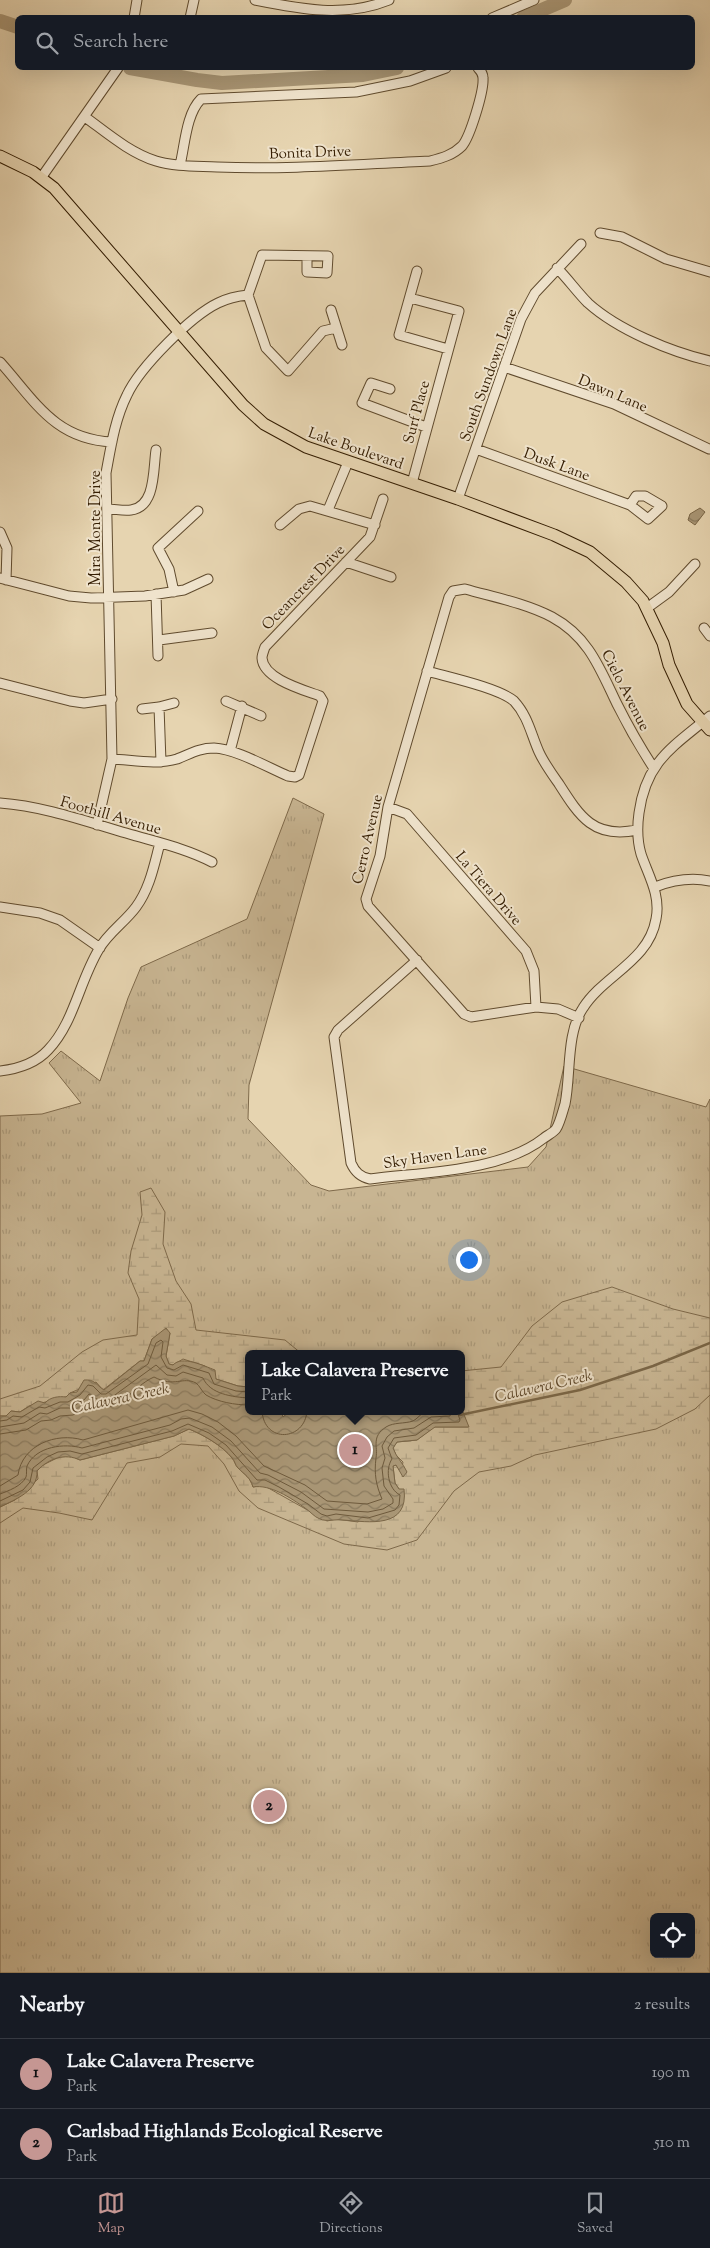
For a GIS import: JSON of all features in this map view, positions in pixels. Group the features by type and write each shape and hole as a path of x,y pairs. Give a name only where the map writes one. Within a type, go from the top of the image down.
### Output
{"main road":[{"name":"Lake Boulevard","path":"0,156 41,178 54,188 243,405 264,424 306,447 458,499 554,535 590,552 626,582 647,608 663,643 669,665 687,704 707,723"}],"street":[{"path":"134,15 136,0"},
{"path":"191,15 194,0"},
{"path":"255,0 316,14 354,9 386,1"},
{"path":"305,10 307,0"},
{"path":"497,15 515,3 534,0"},
{"path":"41,178 117,70"},
{"path":"180,165 191,114 194,106 201,99 356,92 410,81 440,70"},
{"name":"Bonita Drive","path":"85,117 139,154 158,162 180,165 292,167 430,160 444,158 462,146 468,136 482,87 483,78 479,70"},
{"path":"600,233 622,237 666,259 710,272"},
{"name":"South Sundown Lane","path":"458,499 521,319 535,293 581,244"},
{"path":"307,256 262,255 248,295 266,348 288,371 323,332 336,328"},
{"path":"558,268 589,303 619,325 674,351 710,361"},
{"path":"417,271 399,335 448,349"},
{"name":"Mira Monte Drive","path":"97,824 112,759 106,473 114,428 133,383 147,364 205,310 234,297 248,295"},
{"name":"Surf Place","path":"410,298 459,311 412,483"},
{"path":"331,310 342,345"},
{"path":"0,362 49,418 68,432 97,441 112,442"},
{"name":"Dawn Lane","path":"504,367 614,404 710,449"},
{"path":"390,389 371,383 362,403 426,427"},
{"name":"Dusk Lane","path":"476,449 630,505"},
{"path":"107,509 132,510 144,505 149,498 156,450"},
{"path":"328,510 348,462"},
{"name":"Oceancrest Drive","path":"230,751 288,776 295,777 299,775 323,701 321,698 279,680 264,665 262,658 265,646 370,537 383,499"},
{"path":"280,525 299,509 310,506 375,525"},
{"path":"174,592 169,570 158,548 198,511"},
{"path":"0,532 7,548 3,579 69,596 109,597 174,592 184,590 208,579"},
{"path":"346,562 391,577"},
{"path":"647,608 670,592 695,564"},
{"name":"Cielo Avenue","path":"458,589 465,588 536,610 570,629 599,663 625,719 653,767"},
{"name":"Cerro Avenue","path":"458,589 453,591 449,597 388,807 380,856 366,899 368,906 464,1014 471,1017 536,1007 558,1009 579,1018"},
{"path":"156,594 159,640 158,656"},
{"path":"159,640 212,633"},
{"path":"428,671 497,692 513,700 526,717 540,754 578,815 600,830 623,833 637,830"},
{"path":"0,683 70,702 84,703 112,700"},
{"path":"226,701 242,706 261,716"},
{"path":"142,709 174,703"},
{"path":"112,759 161,762 177,759 204,748 230,751 242,706"},
{"path":"159,707 161,762"},
{"name":"Sky Haven Lane","path":"417,960 338,1030 334,1037 351,1163 355,1171 363,1178 370,1179 486,1165 531,1148 556,1129 565,1104 573,1038 582,1008 595,993 639,954 648,941 656,920 657,907 654,887 640,853 637,830 641,798 653,767 707,723"},
{"name":"Foothill Avenue","path":"0,803 26,806 97,824 191,851 212,862"},
{"name":"La Tiera Drive","path":"388,807 407,814 526,951 534,971 536,1007"},
{"path":"0,1071 31,1063 46,1053 62,1036 86,975 100,948 137,906 148,884 160,843"},
{"path":"654,887 669,881 686,879 710,882"},
{"path":"0,907 40,913 60,920 100,948"}],"green space":[{"path":"293,798 324,814 249,1085 248,1119 311,1185 329,1191 528,1167 546,1147 564,1066 706,1107 710,1099 710,1973 0,1973 0,1116 42,1114 81,1103 49,1063 61,1051 100,1081 128,998 141,967 247,919"},
{"path":"151,1188 165,1212 163,1244 176,1281 191,1304 196,1330 285,1340 297,1350 245,1350 245,1387 238,1386 216,1379 205,1366 183,1359 173,1365 169,1364 166,1356 170,1333 163,1332 152,1339 144,1361 140,1361 103,1390 96,1382 70,1393 66,1397 29,1406 20,1412 11,1411 6,1416 0,1416 0,1399 40,1386 82,1352 103,1340 137,1335 139,1299 128,1273 131,1251 142,1215 140,1192"},
{"path":"612,1287 673,1309 710,1318 710,1395 695,1409 656,1429 535,1455 511,1466 479,1472 454,1491 417,1540 387,1550 344,1544 258,1508 239,1491 224,1464 208,1446 181,1444 160,1457 127,1463 92,1520 23,1508 0,1523 0,1507 15,1500 38,1479 37,1471 43,1465 59,1457 71,1456 80,1460 174,1436 189,1429 206,1437 223,1449 233,1459 238,1468 249,1478 253,1487 263,1485 327,1521 336,1519 358,1522 399,1489 395,1483 393,1466 396,1465 401,1472 403,1462 396,1455 393,1448 397,1442 417,1440 434,1427 468,1427 464,1415 465,1371 501,1367 532,1326 562,1302"}],"water":[{"path":"700,508 705,512 695,525 688,520 690,514"},
{"path":"166,1328 170,1333 166,1356 169,1364 173,1365 182,1361 193,1362 215,1370 216,1379 245,1387 245,1415 282,1415 283,1417 285,1415 464,1415 469,1427 435,1427 417,1440 397,1442 393,1448 407,1472 403,1477 396,1465 393,1466 395,1483 399,1489 404,1489 404,1502 400,1511 394,1517 375,1522 325,1520 318,1518 287,1496 266,1488 253,1487 249,1478 238,1468 233,1459 223,1449 206,1437 189,1429 174,1436 80,1460 63,1457 52,1460 37,1471 34,1484 25,1494 0,1507 0,1416 6,1416 11,1411 20,1412 38,1401 45,1403 55,1397 66,1397 70,1393 77,1392 84,1380 93,1381 104,1390 140,1361 144,1361 152,1339"}],"waterway":[{"path":"530,15 565,0"},
{"path":"0,21 15,26"},
{"path":"141,70 222,83 363,75 387,70"},
{"name":"Calavera Creek","path":"465,1414 580,1390 653,1366 710,1343"}],"place":[{"name":"Lake Calavera Preserve","path":"355,1450"},
{"name":"Carlsbad Highlands Ecological Reserve","path":"269,1806"}]}
